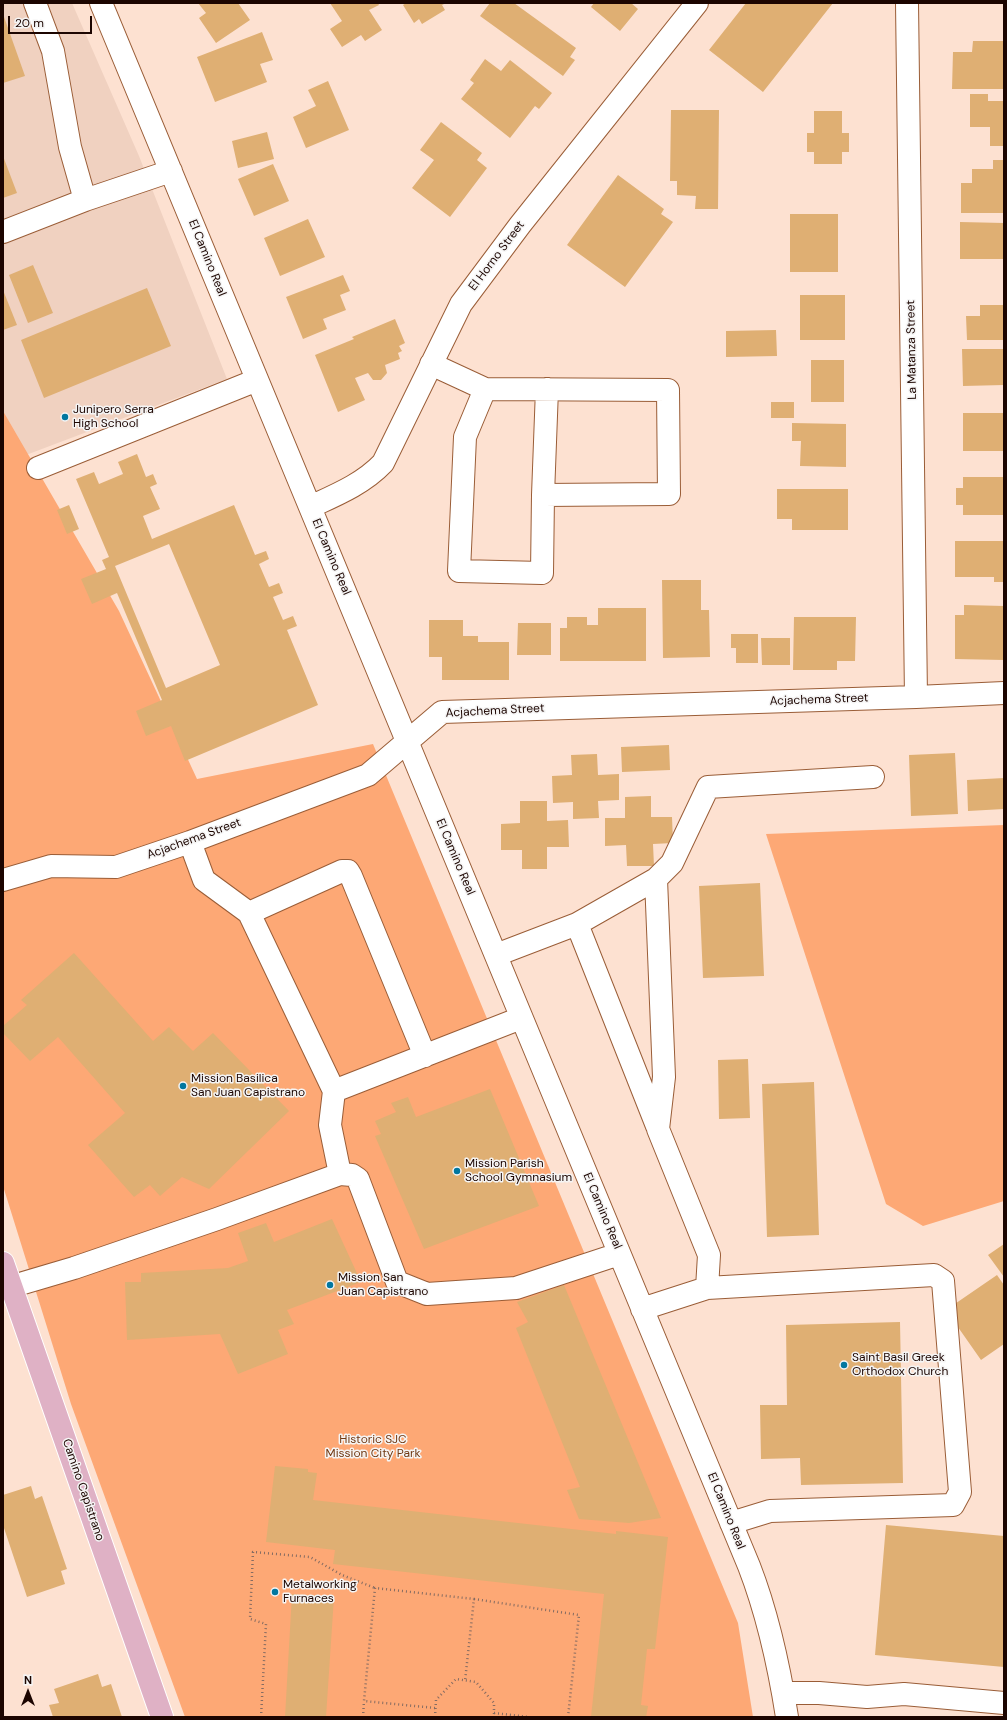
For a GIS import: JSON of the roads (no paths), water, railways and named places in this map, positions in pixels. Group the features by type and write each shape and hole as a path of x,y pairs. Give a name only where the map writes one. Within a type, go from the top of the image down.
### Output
{"main road":[{"name":"Camino Capistrano","path":"3,1263 7,1287 162,1717"}],"street":[{"path":"35,3 53,50 70,147 84,200"},
{"name":"El Horno Street","path":"310,507 345,491 372,474 383,463 461,304 520,225 697,3"},
{"name":"La Matanza Street","path":"907,3 916,697"},
{"name":"El Camino Real","path":"105,5 170,171 760,1594 776,1658 787,1717"},
{"path":"3,232 84,200 170,171"},
{"path":"431,364 485,389 668,390 669,494 544,495"},
{"path":"38,468 257,380"},
{"path":"485,389 465,437 459,571 542,573 547,389"},
{"name":"Acjachema Street","path":"3,880 51,866 116,866 190,842 368,776 442,712 1004,693"},
{"path":"496,955 577,924 656,879 672,863 708,787 873,777"},
{"path":"190,842 204,880 249,913 334,1091 330,1125 340,1174"},
{"path":"249,913 342,871 348,871 425,1056"},
{"path":"656,879 664,1077 658,1129"},
{"path":"577,924 709,1256 707,1288"},
{"path":"334,1091 521,1018"},
{"path":"7,1287 74,1268 340,1174 352,1175 358,1179 397,1282 428,1294 516,1288 619,1254"},
{"path":"642,1309 707,1288 934,1274 943,1281 960,1492 953,1505 770,1511 731,1523"},
{"path":"783,1693 819,1693 867,1697 904,1694 1004,1703"}],"place":[{"name":"Junipero Serra High School","path":"65,417"},
{"name":"Mission Basilica San Juan Capistrano","path":"183,1086"},
{"name":"Mission Parish School Gymnasium","path":"457,1171"},
{"name":"Mission San Juan Capistrano","path":"330,1285"},
{"name":"Saint Basil Greek Orthodox Church","path":"844,1365"},
{"name":"Metalworking Furnaces","path":"275,1592"}],"park label":[{"name":"Historic SJC Mission City Park","path":"373,1447"}]}
